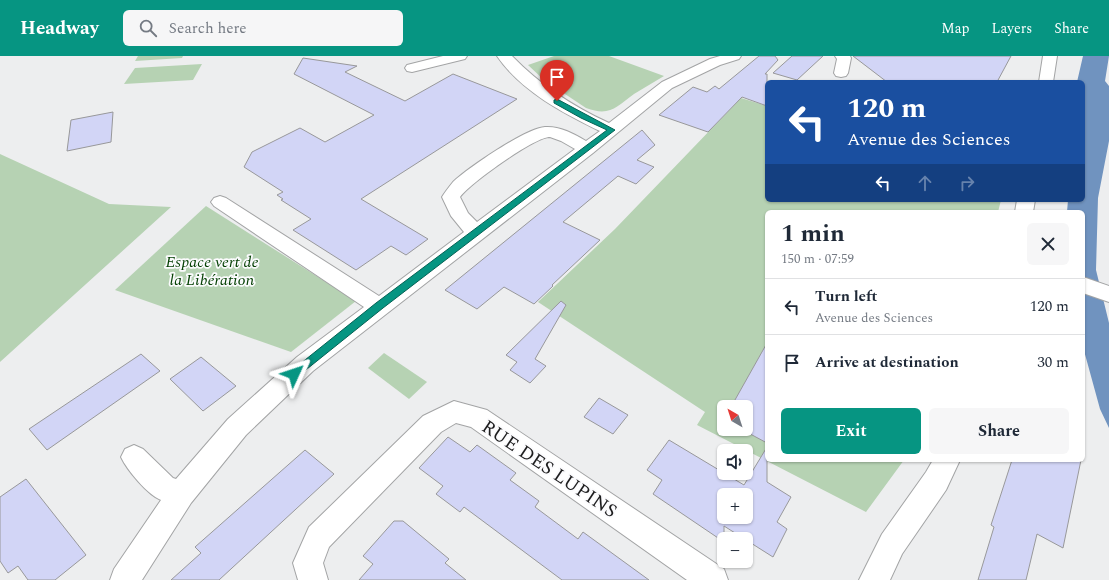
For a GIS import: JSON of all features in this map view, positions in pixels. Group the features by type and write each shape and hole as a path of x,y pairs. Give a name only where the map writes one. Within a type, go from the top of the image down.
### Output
{"street":[{"path":"412,68 460,56"},
{"path":"504,56 520,74 543,94 583,117 611,130"},
{"path":"125,580 181,494 237,427 305,364 379,306 587,149 667,85 715,62 734,56"},
{"path":"841,73 844,58 842,56"},
{"path":"1046,80 1050,56"},
{"path":"476,233 460,216 451,197 461,186 526,140 543,132 569,138 587,149"},
{"path":"220,202 379,306"},
{"path":"1085,286 1108,294"},
{"name":"RUE DES LUPINS","path":"313,580 308,563 319,537 432,424 454,412 478,418 713,580"},
{"path":"134,457 164,488 181,494"},
{"path":"874,580 892,544 936,481 946,462"}],"green space":[{"path":"138,56 183,56 182,58 135,61"},
{"path":"554,56 609,56 664,76 634,94 617,107 607,111 594,111 586,108 544,80 528,65"},
{"path":"202,64 193,80 124,84 135,68"},
{"path":"741,98 765,105 765,202 1000,202 998,210 765,210 765,460 753,454 753,444 734,444 718,436 753,436 753,400 717,400 717,435 697,425 705,412 538,302 615,229"},
{"path":"0,154 109,204 171,207 0,362"},
{"name":"Espace vert de la Libération","path":"206,206 356,301 291,352 115,290"},
{"path":"384,353 427,382 409,399 368,368"},
{"path":"769,462 903,462 866,512"}],"water":[{"path":"1083,56 1109,56 1105,81 1109,86 1109,141 1098,198 1096,270 1109,323 1109,428 1100,409 1085,354 1085,210 1067,210 1068,202 1085,202 1085,80 1077,80"}],"building":[{"path":"759,56 775,56 778,60 765,74 767,74 767,80 765,80 765,105 742,97 708,132 659,115 693,87 707,92 715,86 719,89"},
{"path":"792,56 823,56 797,80 773,73"},
{"path":"853,56 1011,56 998,80 884,80"},
{"path":"303,58 357,66 345,72 405,101 453,74 517,99 361,199 428,239 406,255 391,246 356,270 293,230 311,219 281,200 283,199 277,195 283,192 244,167 252,152 300,128 325,142 374,115 294,74"},
{"path":"113,112 111,142 67,151 71,120"},
{"path":"642,130 655,145 637,160 654,167 636,184 618,176 563,222 600,240 534,304 504,287 477,309 445,290"},
{"path":"561,301 566,305 535,359 546,366 530,383 510,370 517,362 506,355"},
{"path":"765,347 765,442 753,435 753,400 735,400"},
{"path":"141,354 160,371 47,450 29,429"},
{"path":"201,357 236,386 203,411 170,379"},
{"path":"599,398 628,415 613,434 584,417"},
{"path":"448,437 470,452 477,445 516,473 510,480 539,501 535,507 578,539 583,532 649,580 562,580 464,507 460,512 436,494 443,486 419,468"},
{"path":"669,440 717,469 717,480 736,480 744,485 747,480 753,480 753,470 765,450 765,462 767,462 767,482 791,497 777,522 787,529 773,557 753,544 753,532 733,532 724,526 724,532 717,532 717,537 653,494 662,480 647,470"},
{"path":"305,450 334,474 219,580 171,580 201,553 195,547"},
{"path":"1011,462 1081,462 1063,548 1037,534 1026,580 978,580 994,527 991,525"},
{"path":"26,479 86,555 55,580 28,580 18,566 8,573 0,561 0,497"},
{"path":"394,521 403,521 449,559 445,563 466,580 359,580 373,564 363,556"}],"route":[{"path":"294,374 379,306 611,130 583,117 557,101"}]}
